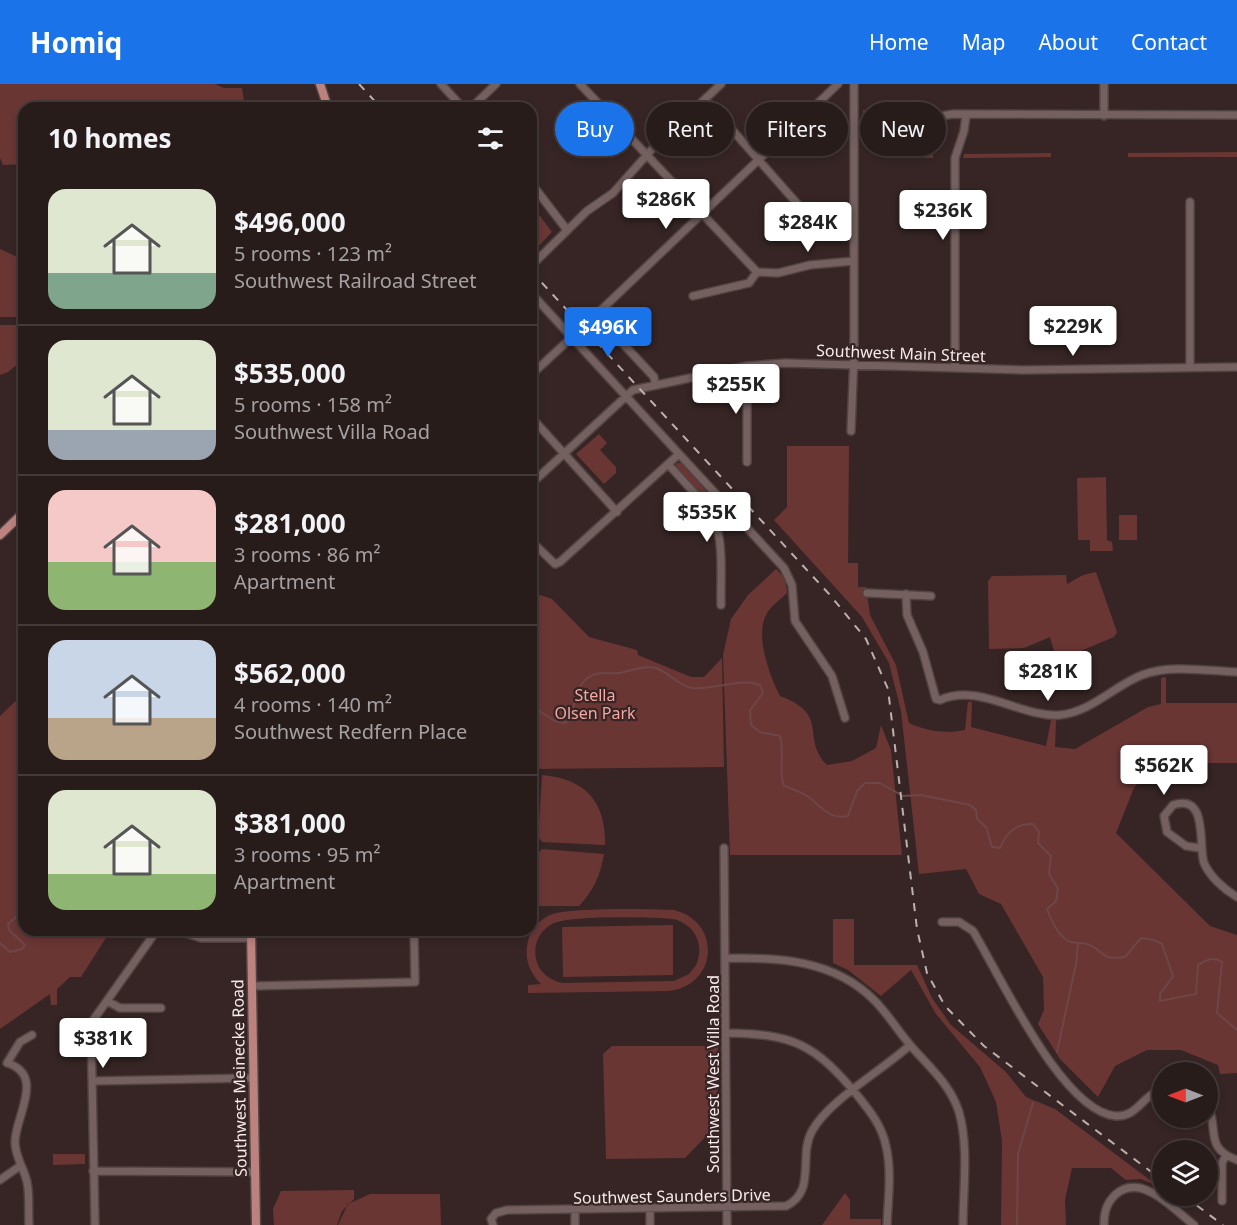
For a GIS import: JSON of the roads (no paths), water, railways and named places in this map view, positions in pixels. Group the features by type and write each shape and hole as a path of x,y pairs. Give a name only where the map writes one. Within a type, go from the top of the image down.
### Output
{"main road":[{"path":"320,84 326,102"},
{"path":"0,535 18,518"},
{"name":"Southwest Meinecke Road","path":"251,936 256,1225"}],"street":[{"path":"441,84 458,102"},
{"path":"477,102 496,84"},
{"path":"579,84 757,272 778,273 816,264 854,261"},
{"path":"702,102 721,84"},
{"path":"655,385 654,377 598,316 610,300 838,84"},
{"path":"851,431 854,84"},
{"path":"1104,84 1104,116"},
{"path":"705,99 801,208"},
{"path":"946,114 966,116 1237,115"},
{"path":"955,368 955,158 964,131 966,116"},
{"path":"537,260 586,211 609,196 646,156"},
{"path":"537,191 567,230"},
{"path":"1190,202 1190,367"},
{"path":"693,296 749,283 757,272"},
{"path":"537,300 789,574 795,621 832,676 845,718"},
{"path":"537,370 572,338"},
{"name":"Southwest Main Street","path":"537,478 633,390 747,366 785,363 1023,370 1237,367"},
{"path":"747,366 747,462"},
{"path":"537,424 617,512"},
{"path":"537,547 555,564 617,512 679,454"},
{"path":"668,464 715,517 719,530 721,605"},
{"path":"708,508 719,497"},
{"path":"867,593 931,596"},
{"path":"906,594 907,615 920,643 938,700 951,697 977,697 1060,715 1084,708 1131,680 1152,672 1237,672"},
{"path":"1200,848 1186,846 1167,832 1164,816 1173,805 1188,804 1196,811 1202,834 1200,848 1209,872 1237,897"},
{"name":"Southwest West Villa Road","path":"724,848 727,1225"},
{"path":"942,922 959,922 973,931 1053,1066 1070,1087 1097,1109 1105,1113 1126,1115 1139,1108 1152,1093"},
{"path":"95,1225 90,1027 153,936"},
{"path":"195,936 201,938 226,936"},
{"path":"252,986 415,982 414,936"},
{"path":"725,958 784,959 833,973 855,985 874,1000 910,1045 945,1083 959,1112 964,1142 963,1225"},
{"path":"107,1001 120,1008 161,1008"},
{"path":"726,1033 767,1035 806,1047 828,1062 853,1091 875,1119 886,1144 887,1225"},
{"path":"28,1225 28,1185 20,1166 15,1139 27,1096 26,1087 20,1071 7,1063 20,1041 32,1035"},
{"name":"Southwest Saunders Drive","path":"492,1222 496,1213 507,1210 781,1208 796,1200 806,1183 806,1152 812,1132 823,1117 910,1045"},
{"path":"92,1081 254,1078"},
{"path":"1212,1128 1216,1146 1226,1155 1237,1160"},
{"path":"1222,1201 1222,1163 1226,1155"},
{"path":"0,1180 20,1166"},
{"path":"93,1171 255,1172"},
{"path":"1104,1225 1105,1212 1112,1198 1124,1189 1139,1187 1154,1194 1194,1225"},
{"path":"650,1209 650,1225"},
{"path":"575,1210 575,1225"}],"waterway":[{"path":"537,710 555,721 564,723 571,720 580,686 589,677 599,673 619,673 647,667 656,668 692,688 745,682 760,685 763,693 750,710 751,725 760,732 780,736 784,786 804,794 830,814 841,817 848,816 857,791 865,783 880,783 903,796 921,795 970,805 976,810 977,819 986,827 992,847 1000,848 1005,838 1017,827 1033,824 1039,832 1038,843 1051,856 1049,874 1058,889 1056,901 1047,909 1061,935 1070,942 1085,943 1106,956 1116,958 1125,957 1141,938 1162,944 1173,976 1160,994 1160,1001 1196,994 1198,965 1210,959 1219,960 1222,962 1217,1013 1237,1030"},
{"path":"0,943 10,952 22,949 25,945 9,930 8,924 18,917"},
{"path":"1057,1052 1076,964 1078,943"},
{"path":"1017,1225 1018,1154 1033,1103"}],"railway":[{"path":"359,84 376,102"},
{"path":"537,278 830,595 866,639 888,689 917,929 927,973 945,1006 984,1046 1152,1172"},
{"path":"1197,1206 1223,1225"}],"park label":[{"name":"Stella Olsen Park","path":"595,704"}]}
